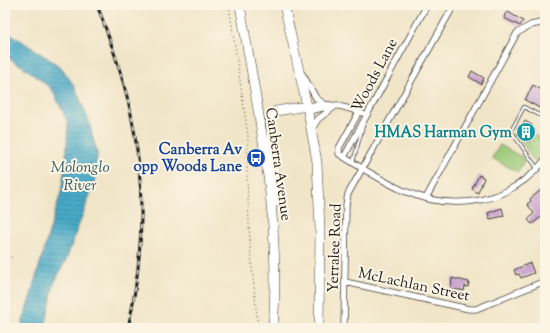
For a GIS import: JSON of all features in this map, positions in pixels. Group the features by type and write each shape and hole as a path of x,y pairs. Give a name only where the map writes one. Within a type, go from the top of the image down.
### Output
{"highway":[{"name":"Canberra Avenue","path":"240,5 272,204 276,285 273,328"},
{"path":"284,5 308,108 316,162 319,201 319,328"},
{"path":"257,108 271,116 308,108"},
{"path":"271,116 269,124 278,222 276,285"}],"street":[{"name":"Woods Lane","path":"344,157 427,5"},
{"name":"Yerralee Road","path":"344,328 347,199 362,168 454,5"},
{"path":"426,198 517,33 530,25 545,22"},
{"path":"298,68 316,98 323,103 336,105 366,115"},
{"path":"308,108 323,103"},
{"path":"308,108 336,105"},
{"path":"312,129 318,119 336,105"},
{"path":"359,112 338,149 339,154 401,190 426,198 458,202 485,200 508,191 530,176 545,160"},
{"name":"McLachlan Street","path":"345,282 469,309 476,309 545,281"}],"lane":[{"path":"537,168 511,131 524,107 545,118"},
{"path":"353,162 362,134 363,121"}],"path":[{"path":"229,5 248,136 247,177 250,246 258,328"},
{"path":"5,262 13,256"}],"green space":[{"path":"535,135 545,141 545,153 537,161 533,159 519,138 529,142"},
{"path":"500,145 525,159 518,172 492,158"}],"water":[{"name":"Molonglo River","path":"5,30 61,67 75,87 88,119 97,153 96,178 66,260 54,283 45,328 21,328 61,192 66,160 68,123 52,89 25,68 5,56"}],"building":[{"path":"508,12 523,21 520,26 504,18 505,14"},
{"path":"472,71 484,78 481,84 469,77"},
{"path":"533,85 545,92 545,111 525,100"},
{"name":"HMAS Harman Gym","path":"525,121 532,125 531,127 535,130 529,141 517,134"},
{"path":"479,175 484,178 478,193 472,189"},
{"path":"542,189 545,193 545,214 532,224 528,220 534,213 527,204 531,201 530,199"},
{"path":"502,208 504,216 490,219 488,213"},
{"path":"530,263 534,273 521,278 519,274 516,275 514,270"},
{"path":"452,278 469,282 468,287 465,286 464,291 456,289 455,292 451,291"}],"railway":[{"path":"97,5 107,31 127,96 139,164 141,191 140,246 128,328"}],"place":[{"name":"HMAS Harman Gym","path":"526,132"},
{"name":"Canberra Av opp Woods Lane","path":"256,158"}]}
